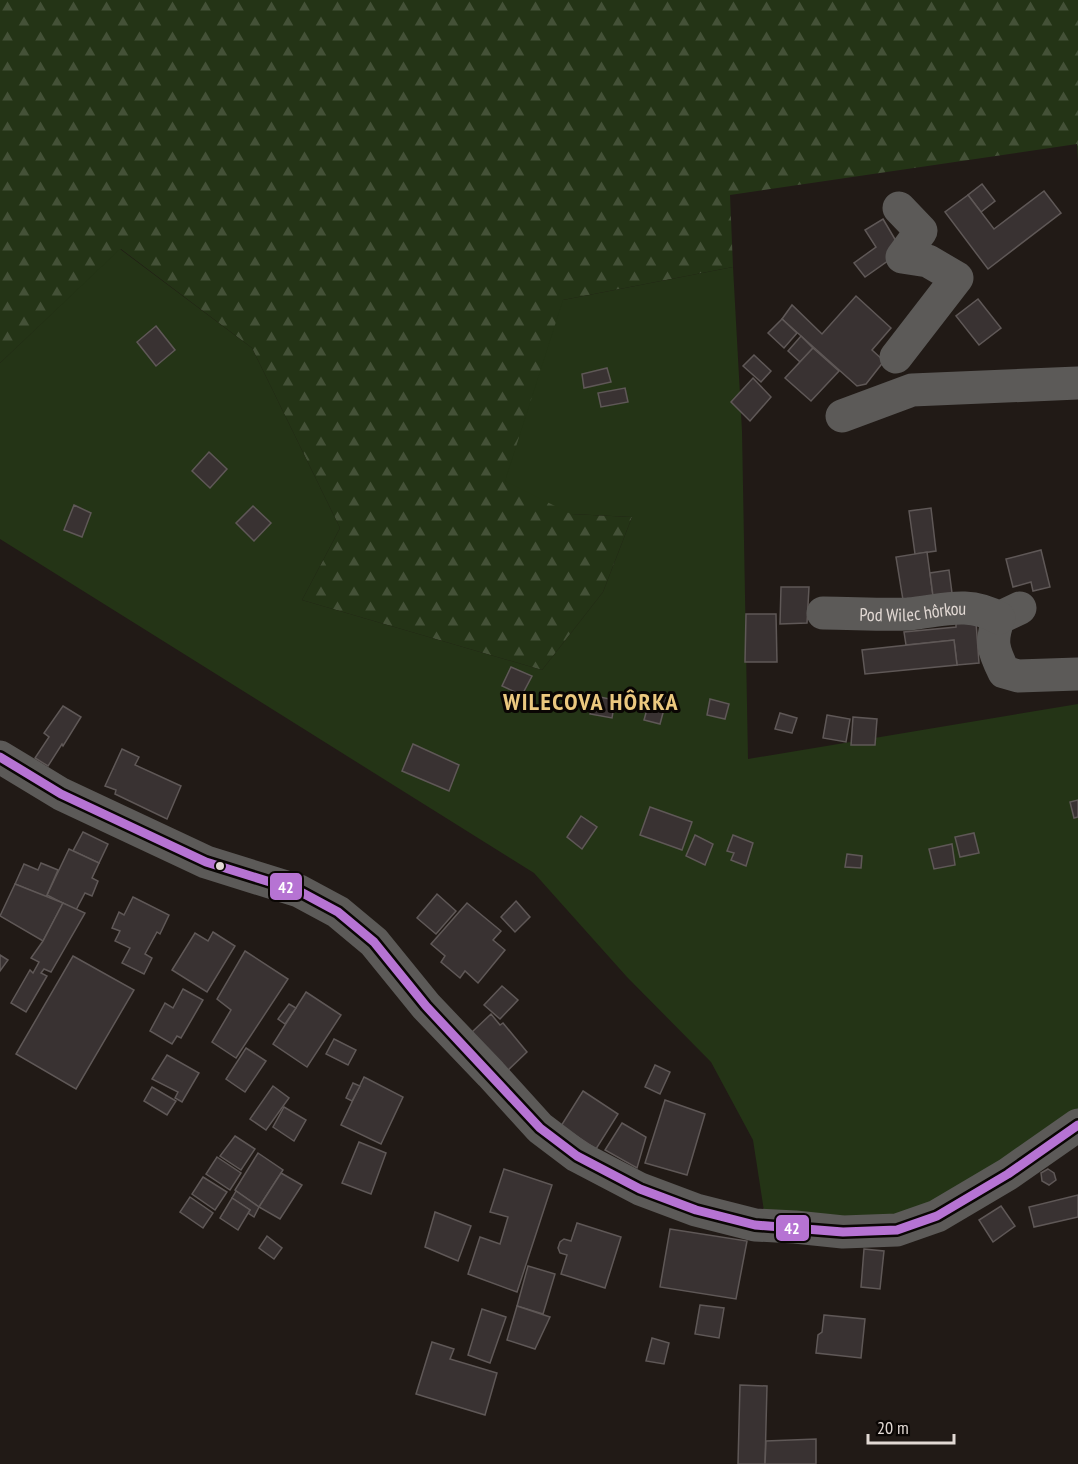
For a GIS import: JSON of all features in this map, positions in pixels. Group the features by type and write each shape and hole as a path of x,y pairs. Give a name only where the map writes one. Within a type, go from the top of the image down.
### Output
{"street":[{"path":"899,208 921,231 902,257 928,261 957,278 896,357 842,416 912,390 1078,383"},
{"path":"896,357 912,390"},
{"name":"Pod Wilec hôrkou","path":"823,613 908,614 957,607 1010,613 993,635 994,654 1004,672 1018,676 1078,674"},
{"path":"0,757 61,794 186,853 206,862 299,891 338,912 374,942 426,1006 540,1128 577,1156 640,1189 696,1209 755,1225 843,1232 897,1230 938,1216 1008,1174 1078,1125"}],"green space":[{"path":"0,0 1078,0 1078,161 1077,144 730,195 733,267 563,300 571,514 632,517 603,592 542,670 302,600 340,528 252,348 121,249 0,363"},
{"path":"120,249 252,348 340,528 302,600 542,670 603,592 632,517 571,514 505,481 563,300 733,267 742,431 748,759 1078,704 1078,1111 1001,1165 899,1221 766,1224 753,1140 711,1062 627,977 534,873 0,539 0,363"}],"building":[{"path":"982,184 995,201 981,212 968,195"},
{"path":"1044,191 1061,213 988,269 945,212 968,195 994,229"},
{"path":"883,219 902,251 865,277 854,263 876,247 865,230"},
{"path":"856,296 891,328 872,350 884,361 866,384 857,386 782,319 792,305 822,334"},
{"path":"978,299 1001,328 979,345 956,316"},
{"path":"782,319 797,333 784,348 768,333"},
{"path":"156,326 175,350 156,366 137,342"},
{"path":"801,336 813,348 800,362 788,351"},
{"path":"813,348 839,371 811,401 785,378"},
{"path":"754,355 771,371 761,382 743,366"},
{"path":"607,368 611,382 584,388 582,374"},
{"path":"753,378 771,397 750,421 731,402"},
{"path":"625,388 628,402 601,407 598,393"},
{"path":"209,452 227,469 210,488 192,471"},
{"path":"74,505 91,513 82,537 64,530"},
{"path":"253,506 271,523 254,541 236,523"},
{"path":"931,508 936,551 915,554 909,511"},
{"path":"1041,550 1050,587 1033,591 1031,582 1013,587 1006,559"},
{"path":"927,552 933,596 903,600 896,557"},
{"path":"949,570 952,593 933,596 930,573"},
{"path":"781,587 809,587 807,623 780,624"},
{"path":"746,614 776,614 777,662 745,662"},
{"path":"956,617 976,622 979,663 957,665 954,640 906,645 904,632 956,627"},
{"path":"954,640 957,665 865,674 862,650"},
{"path":"511,667 532,676 522,695 502,686"},
{"path":"651,695 667,698 660,724 644,720"},
{"path":"595,696 615,700 612,718 590,714"},
{"path":"710,699 729,704 725,719 707,715"},
{"path":"63,706 81,717 48,766 35,758 49,737 44,733"},
{"path":"780,713 797,718 792,733 775,729"},
{"path":"827,715 850,719 846,742 823,738"},
{"path":"853,717 877,719 875,745 851,745"},
{"path":"413,744 459,765 449,791 402,771"},
{"path":"122,749 139,757 135,765 181,786 167,819 115,794 116,790 105,786"},
{"path":"1078,800 1078,817 1074,818 1070,802"},
{"path":"650,807 692,822 682,850 640,835"},
{"path":"581,816 597,827 582,849 567,837"},
{"path":"83,832 108,844 99,863 73,851"},
{"path":"974,833 979,853 960,857 955,837"},
{"path":"695,835 713,844 705,865 686,856"},
{"path":"733,835 753,843 746,866 731,860 734,853 727,851"},
{"path":"952,844 955,865 934,869 929,849"},
{"path":"69,849 99,863 92,878 98,881 92,896 85,893 76,910 47,895"},
{"path":"847,854 862,856 861,868 845,867"},
{"path":"41,863 58,870 46,897 15,884 24,864 38,870"},
{"path":"15,884 63,903 43,941 0,916"},
{"path":"437,894 456,911 436,934 417,918"},
{"path":"133,897 169,915 160,934 157,932 145,954 152,958 144,974 122,963 130,948 115,941 120,931 112,928 119,912 124,915"},
{"path":"516,901 530,917 515,932 501,917"},
{"path":"63,903 85,913 51,972 44,969 41,973 47,976 26,1012 11,1003 30,970 33,973 39,962 31,958 43,941"},
{"path":"467,903 501,931 493,940 505,950 478,983 465,971 460,978 441,962 445,956 431,944"},
{"path":"213,932 235,946 207,992 172,970 195,933 208,941"},
{"path":"245,951 288,979 236,1058 212,1042 231,1010 217,999"},
{"path":"0,955 8,960 0,971"},
{"path":"73,956 134,990 76,1089 16,1054"},
{"path":"502,986 518,1000 500,1019 484,1005"},
{"path":"183,989 203,1000 181,1038 177,1036 172,1044 150,1031 165,1003 173,1008"},
{"path":"306,992 341,1015 307,1067 273,1044"},
{"path":"289,1004 296,1008 285,1024 278,1019"},
{"path":"491,1014 500,1025 503,1023 527,1052 506,1072 471,1033"},
{"path":"334,1039 356,1050 348,1065 326,1054"},
{"path":"246,1048 266,1061 245,1092 226,1079"},
{"path":"167,1055 199,1073 182,1102 175,1098 178,1092 152,1079"},
{"path":"655,1065 670,1072 660,1094 645,1087"},
{"path":"364,1077 403,1097 381,1144 341,1125"},
{"path":"353,1083 360,1086 352,1101 346,1098"},
{"path":"273,1086 289,1098 266,1130 250,1119"},
{"path":"152,1087 176,1101 167,1115 144,1101"},
{"path":"583,1091 618,1114 596,1149 561,1126"},
{"path":"665,1100 705,1114 687,1175 645,1163"},
{"path":"284,1107 306,1120 294,1141 273,1127"},
{"path":"622,1123 646,1137 637,1168 605,1150"},
{"path":"235,1136 255,1149 241,1170 220,1156"},
{"path":"359,1142 386,1153 371,1194 342,1183"},
{"path":"258,1153 283,1170 259,1207 235,1190"},
{"path":"217,1157 241,1173 230,1190 206,1174"},
{"path":"504,1169 552,1185 517,1292 468,1274 480,1237 500,1244 508,1217 490,1212"},
{"path":"1048,1169 1054,1173 1056,1180 1049,1185 1042,1181 1041,1173"},
{"path":"281,1173 302,1185 280,1219 259,1207"},
{"path":"203,1177 227,1192 215,1210 192,1194"},
{"path":"236,1191 259,1207 254,1217 248,1213 250,1210 232,1198"},
{"path":"1078,1195 1078,1217 1034,1227 1029,1207"},
{"path":"190,1197 213,1213 203,1228 180,1212"},
{"path":"232,1198 250,1210 238,1230 220,1218"},
{"path":"1001,1206 1015,1226 993,1242 979,1220"},
{"path":"435,1212 471,1226 458,1261 425,1247"},
{"path":"577,1223 621,1237 605,1288 561,1274 567,1255 560,1253 558,1248 564,1239 571,1241"},
{"path":"670,1229 747,1241 736,1299 660,1287"},
{"path":"267,1236 282,1248 274,1259 259,1248"},
{"path":"864,1249 884,1251 880,1289 861,1287"},
{"path":"528,1266 555,1274 543,1314 517,1306"},
{"path":"700,1305 724,1308 719,1338 695,1334"},
{"path":"517,1306 550,1317 535,1349 507,1340"},
{"path":"482,1309 506,1317 490,1363 468,1355"},
{"path":"824,1315 865,1319 861,1358 816,1353"},
{"path":"652,1338 669,1343 664,1364 646,1361"},
{"path":"432,1342 454,1349 450,1359 497,1373 485,1415 416,1394"},
{"path":"740,1385 767,1386 765,1464 738,1464"},
{"path":"816,1439 816,1464 765,1464 766,1441"}],"transit line":[{"name":"42","path":"0,757 61,794 206,862 299,891 338,912 374,942 426,1006 540,1128 577,1156 640,1189 696,1210 755,1225 843,1232 897,1230 937,1216 1008,1174 1078,1125"}],"district":[{"name":"WILECOVA HÔRKA","path":"591,701"}]}
